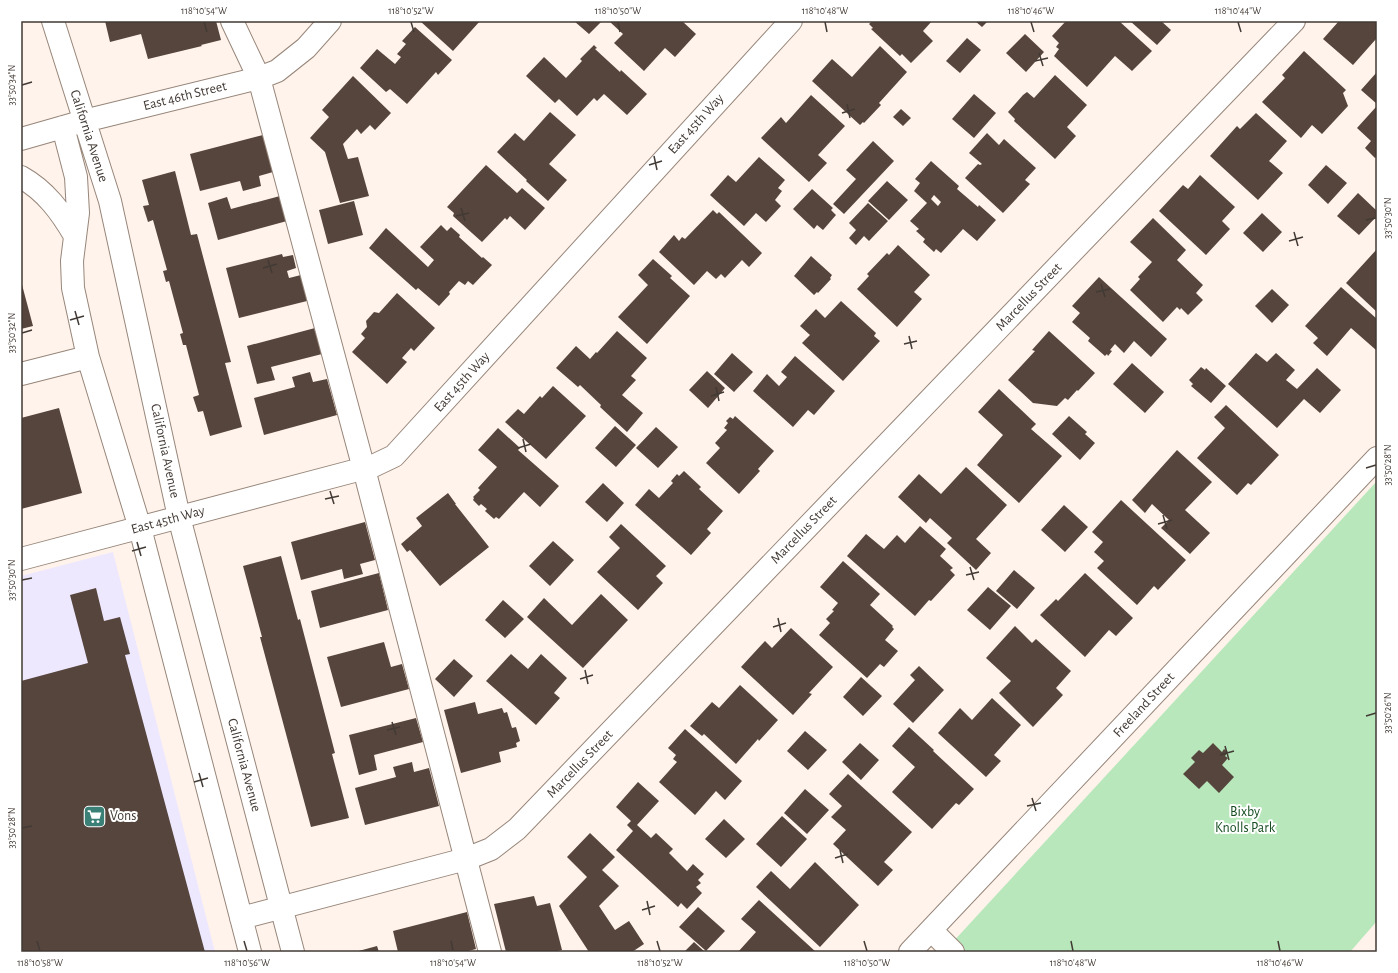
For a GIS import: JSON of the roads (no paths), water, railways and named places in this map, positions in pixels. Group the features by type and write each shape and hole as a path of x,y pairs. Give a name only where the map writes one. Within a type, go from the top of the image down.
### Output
{"street":[{"name":"California Avenue","path":"53,21 110,201 179,517 281,908 294,952"},
{"path":"232,21 259,78 364,469 490,952"},
{"name":"East 46th Street","path":"21,139 84,121 259,78 277,71 306,48 330,21"},
{"name":"East 45th Way","path":"21,559 364,469 374,466 394,456 790,21"},
{"name":"Marcellus Street","path":"241,918 466,859 491,849 517,829 1294,21"},
{"name":"California Avenue","path":"63,127 76,177 78,213 72,261 73,288 88,357 140,528 250,952"},
{"path":"21,176 32,183 51,200 75,236"},
{"path":"21,374 88,357"},
{"name":"Freeland Street","path":"910,952 1377,458"},
{"path":"931,930 953,952"}],"place":[{"name":"Vons","path":"95,816"}],"park label":[{"name":"Bixby Knolls Park","path":"1245,820"}]}
